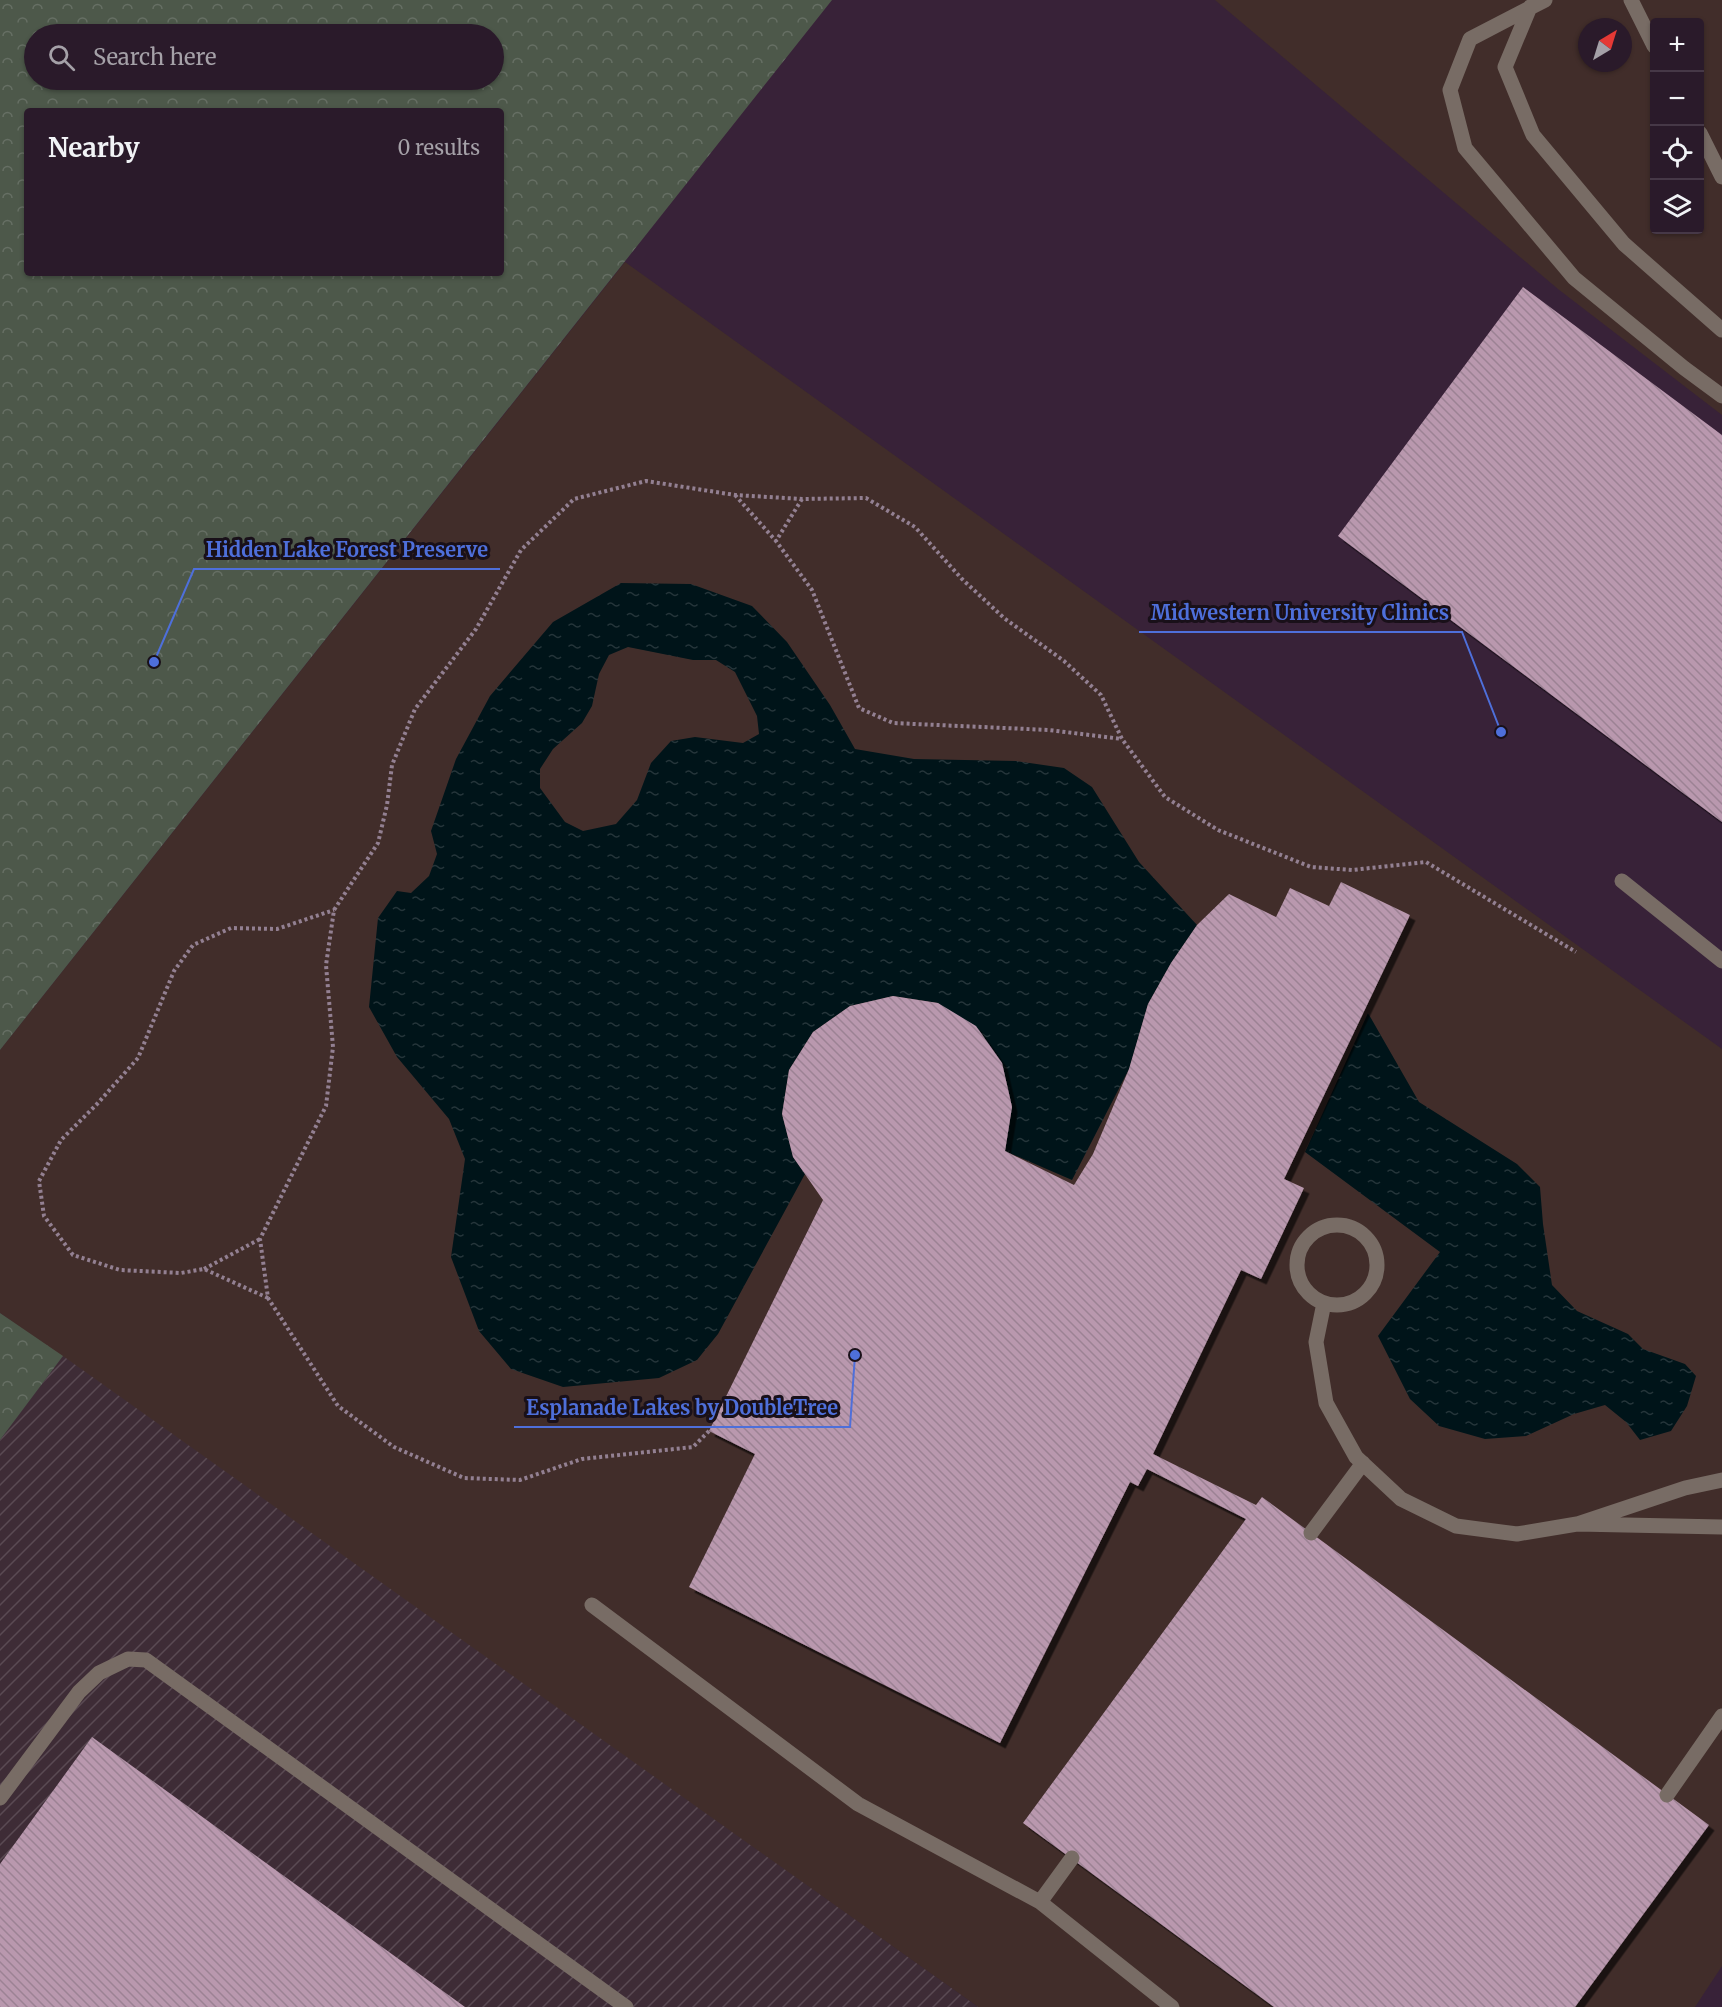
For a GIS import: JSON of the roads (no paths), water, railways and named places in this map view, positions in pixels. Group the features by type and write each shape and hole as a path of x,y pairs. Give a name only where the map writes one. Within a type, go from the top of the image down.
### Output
{"street":[{"path":"1545,0 1470,39 1450,90 1465,148 1574,278 1722,396"},
{"path":"1631,0 1650,38"},
{"path":"1530,7 1505,67 1533,135 1624,244 1722,330"},
{"path":"1704,141 1722,177"},
{"path":"1622,881 1722,961"},
{"path":"1335,1225 1351,1227 1364,1236 1374,1248 1377,1264 1375,1279 1367,1293 1354,1302 1339,1306 1323,1303 1310,1295 1301,1282 1297,1267 1299,1251 1307,1238 1320,1229 1335,1225"},
{"path":"1323,1303 1316,1342 1326,1402 1356,1457 1401,1499 1456,1526 1516,1534 1577,1524 1684,1488 1722,1480"},
{"path":"1311,1533 1363,1463"},
{"path":"1577,1524 1722,1527"},
{"path":"592,1605 858,1804 1040,1902 1172,2007"},
{"path":"0,1798 79,1692 99,1673 128,1659 146,1660 626,2007"},
{"path":"1666,1795 1722,1716"},
{"path":"1040,1902 1072,1858"}],"water":[{"path":"621,583 691,584 752,606 787,642 830,705 855,749 914,759 1016,761 1064,768 1092,787 1139,862 1197,925 1171,963 1148,1004 1129,1069 1072,1180 1005,1151 1012,1107 1002,1063 938,1003 893,996 850,1006 813,1032 789,1070 782,1114 793,1157 805,1174 718,1334 697,1360 659,1378 563,1387 511,1369 479,1331 451,1257 465,1159 449,1119 397,1057 369,1007 378,918 397,891 411,893 429,876 437,854 431,831 456,759 490,696 553,622","holes":["628,647 693,660 716,660 735,672 757,716 759,734 743,743 695,737 671,741 651,763 637,800 616,824 583,831 565,822 540,788 540,769 553,749 582,723 592,706 599,674 609,655"]},
{"path":"1368,1013 1419,1102 1517,1164 1540,1187 1552,1285 1577,1311 1628,1334 1643,1349 1685,1364 1696,1376 1687,1406 1671,1431 1640,1440 1626,1422 1605,1405 1574,1414 1526,1436 1485,1439 1439,1426 1410,1399 1378,1336 1440,1252 1305,1152"}],"place":[{"name":"Hidden Lake Forest Preserve","path":"154,662"},
{"name":"Midwestern University Clinics","path":"1501,732"},
{"name":"Esplanade Lakes by DoubleTree","path":"855,1355"}]}
